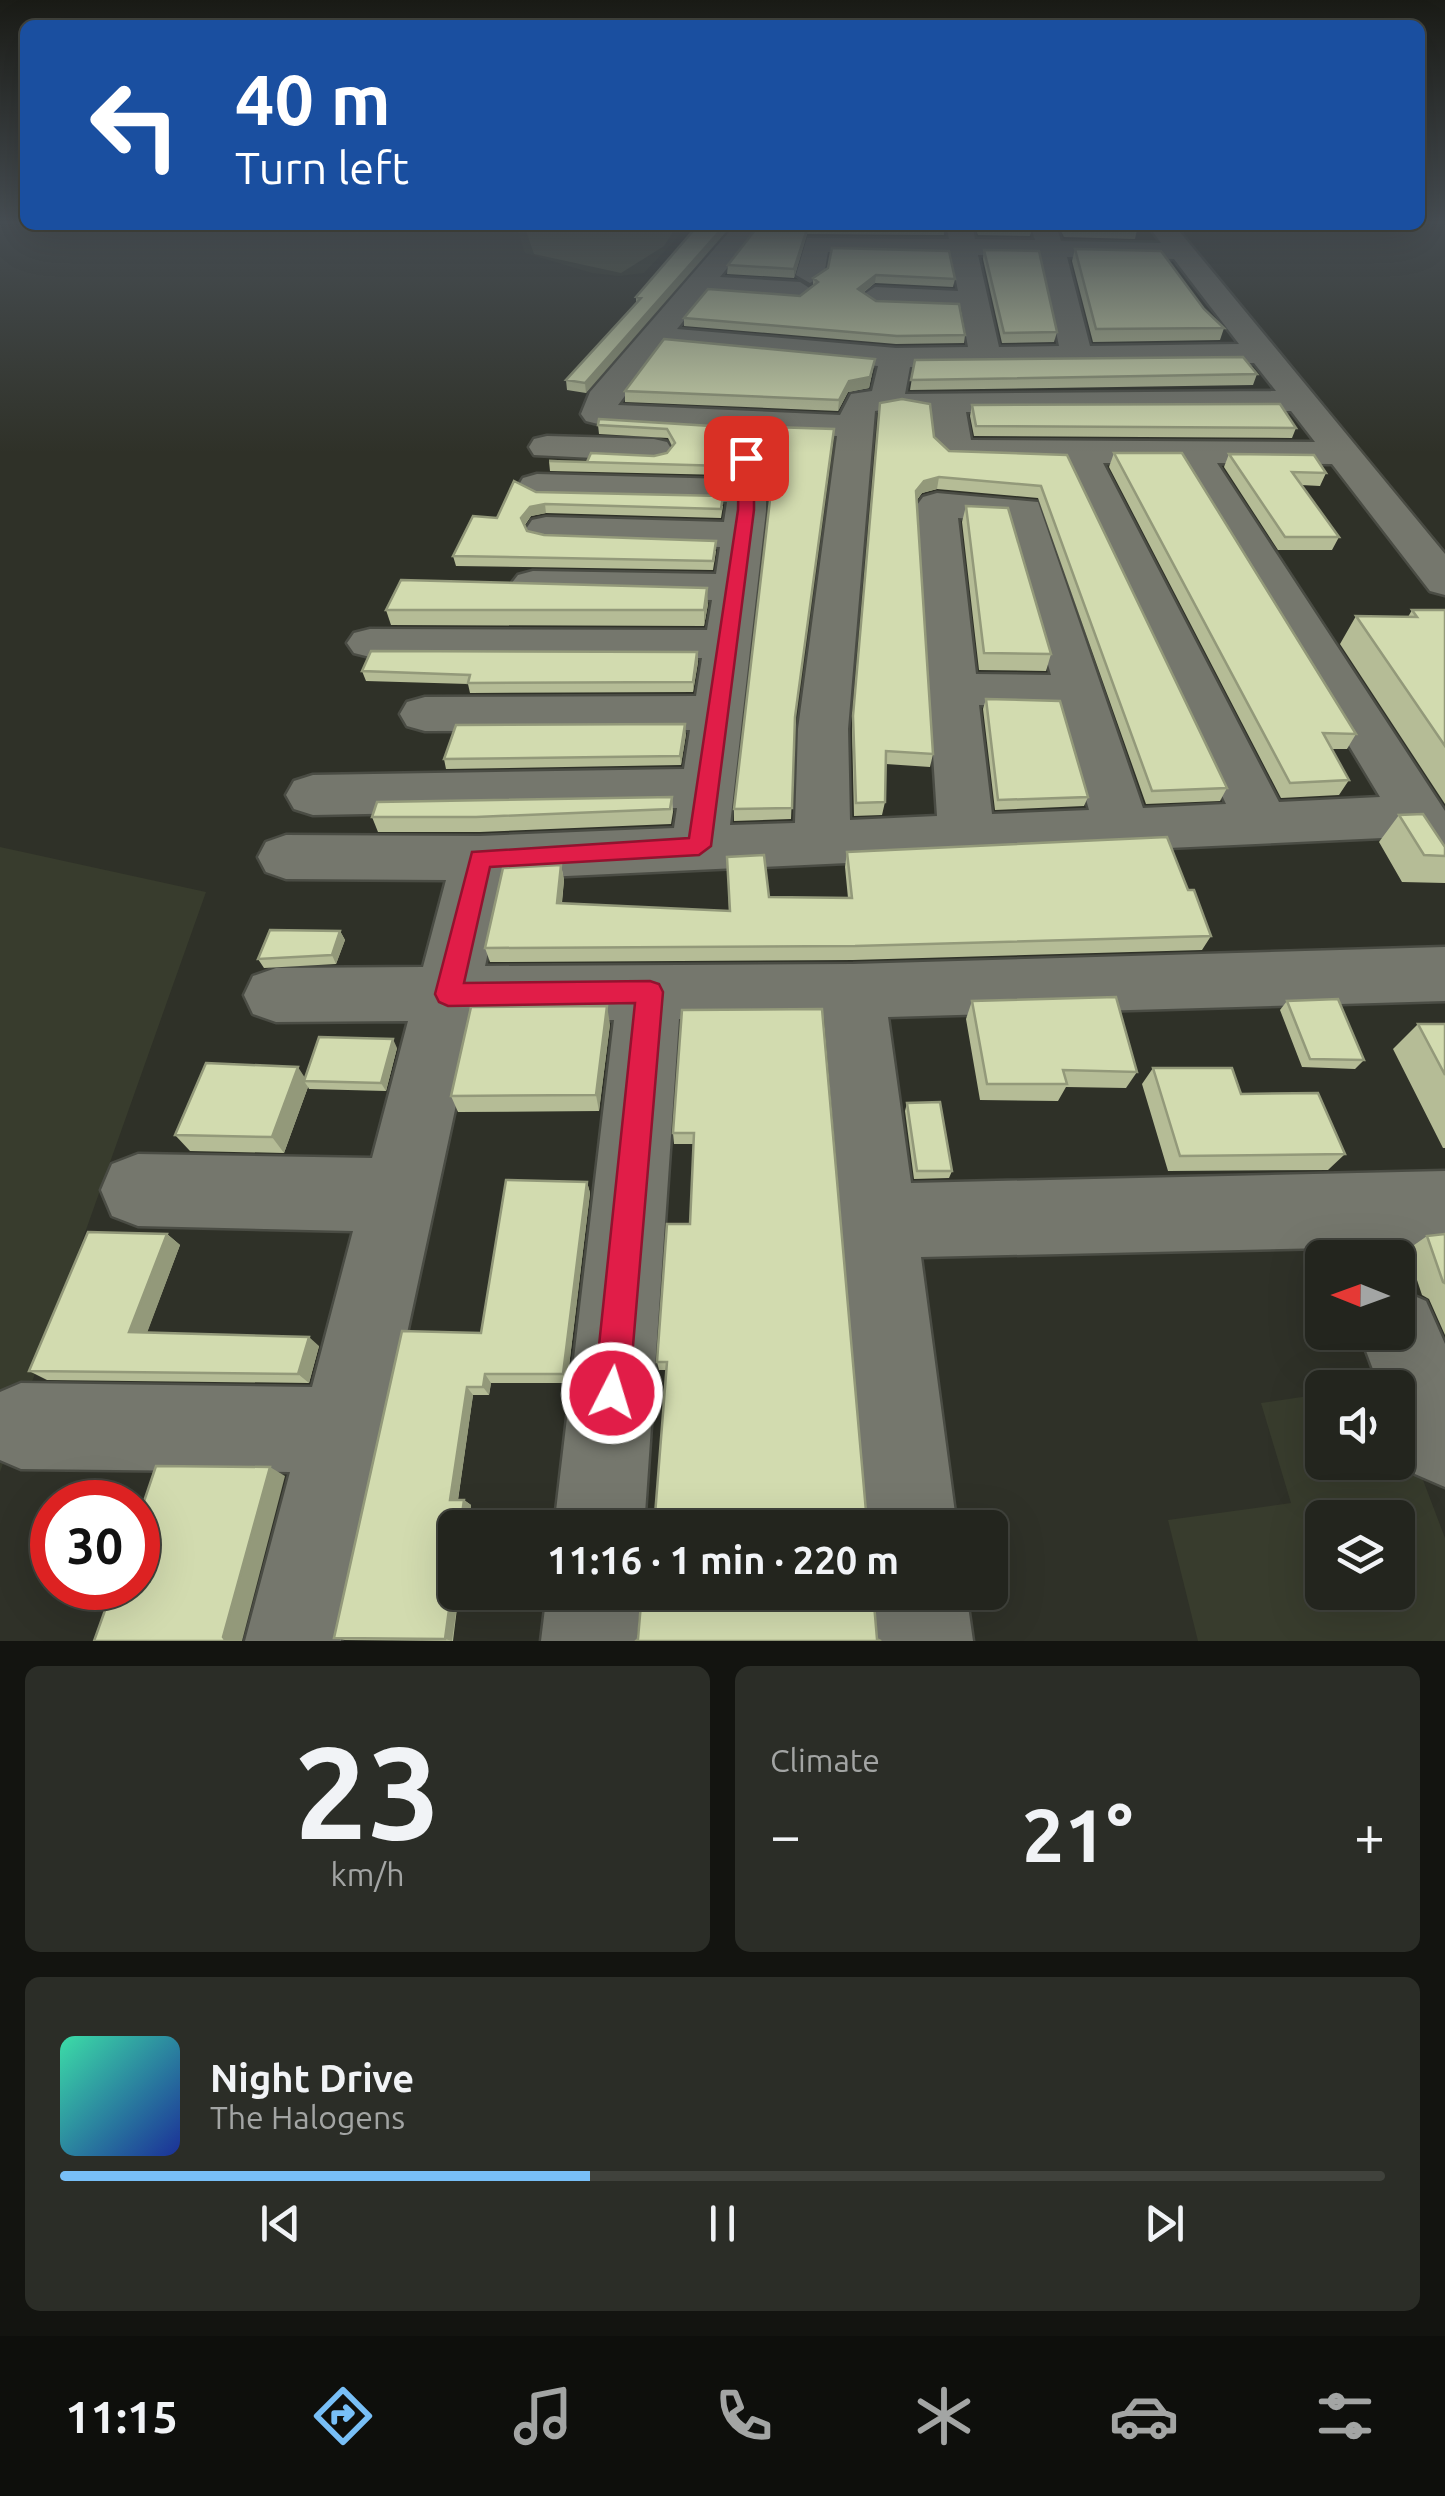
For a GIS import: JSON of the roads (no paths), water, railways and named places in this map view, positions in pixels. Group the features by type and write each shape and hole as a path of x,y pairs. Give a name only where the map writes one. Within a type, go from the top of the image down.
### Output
{"street":[{"path":"683,300 602,400 598,414 747,455"},
{"path":"777,348 809,300"},
{"path":"823,840 823,729 872,413 911,349 915,300"},
{"path":"973,300 985,356"},
{"path":"1066,300 1076,355"},
{"path":"1220,300 1445,582"},
{"path":"848,327 911,349"},
{"path":"655,336 777,348 911,349 985,356 1076,355 1134,341 1262,353"},
{"path":"537,486 747,455 872,413 946,403 1300,401"},
{"path":"946,403 957,450 1192,456 1342,454"},
{"path":"547,448 747,455"},
{"path":"1080,454 1262,825"},
{"path":"699,846 743,535 747,455"},
{"path":"1192,456 1432,837"},
{"path":"966,834 950,689 937,505 1024,510 1077,691 1124,830"},
{"path":"546,529 743,535"},
{"path":"498,584 735,587"},
{"path":"370,643 727,644"},
{"path":"950,689 1077,691"},
{"path":"425,714 718,713"},
{"path":"314,795 707,788"},
{"path":"286,857 480,858 823,840 1262,825 1432,837"},
{"path":"293,1641 480,858"},
{"path":"276,996 853,991 1445,974"},
{"path":"853,991 910,1510"},
{"path":"602,1510 650,992"},
{"path":"138,1190 400,1195"},
{"path":"878,1221 1358,1234 1445,1208"},
{"path":"1407,1350 1445,1444"},
{"path":"21,1426 344,1430"},
{"path":"589,1641 592,1610"},
{"path":"921,1610 924,1641"}]}
